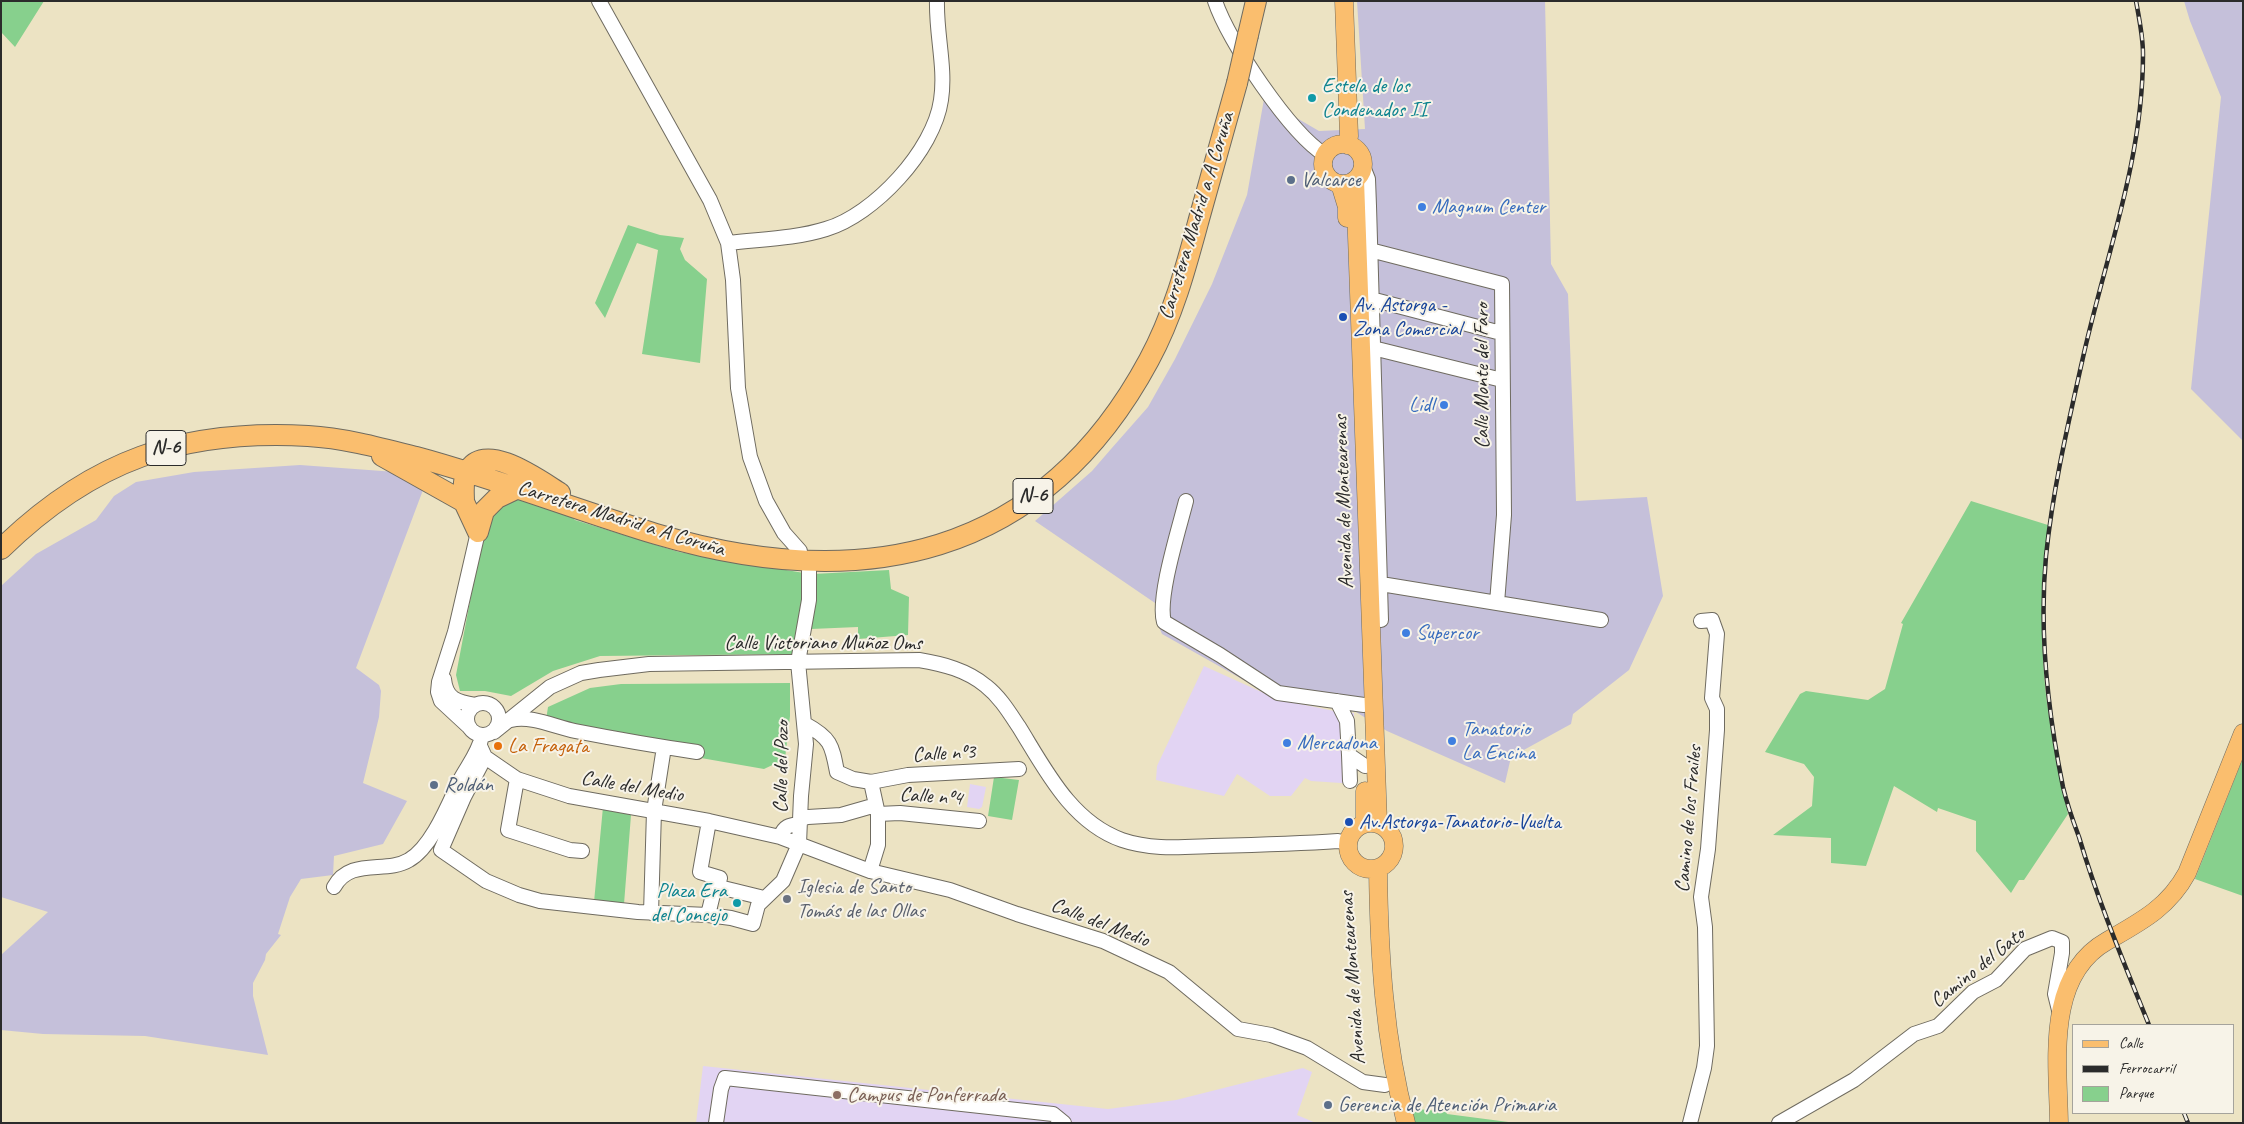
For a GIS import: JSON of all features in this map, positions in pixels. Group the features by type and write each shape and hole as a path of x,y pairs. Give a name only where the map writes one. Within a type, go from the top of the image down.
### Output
{"highway":[{"name":"Carretera Madrid a A Coruña","path":"1,549 23,528 71,490 122,463 155,451 190,443 256,435 312,436 361,444 476,474 658,534 735,554 813,562 856,561 902,555 953,541 1000,520 1057,479 1113,420 1150,358 1179,292 1237,83 1256,1"},
{"path":"361,444 464,502"},
{"path":"478,532 484,511 486,490 476,474 474,463 483,458 500,460 558,492 582,509"},
{"path":"476,474 464,479 464,502 478,532"},
{"path":"484,511 497,498 518,488"}],"main road":[{"path":"1344,1 1349,136 1347,145"},
{"path":"1347,145 1358,152 1353,176 1332,181 1326,176 1323,166 1325,155 1332,147 1347,145"},
{"name":"Avenida de Montearenas","path":"1353,176 1347,207 1359,704 1372,823"},
{"name":"Avenida de Montearenas","path":"1353,176 1372,823"},
{"path":"2059,1123 2058,1056 2061,1017 2064,998 2070,981 2078,966 2090,952 2148,916 2178,890 2187,873 2243,733"},
{"path":"1372,823 1389,830 1394,843 1392,856 1389,861 1373,868 1359,865 1353,860 1348,844 1356,828 1372,823"},
{"name":"Avenida de Montearenas","path":"1373,868 1374,1008 1390,1084"},
{"path":"1390,1084 1395,1123"},
{"path":"1390,1084 1406,1123"}],"street":[{"path":"600,1 710,200 728,244 733,280 738,388 750,457 766,501 784,533 800,551"},
{"path":"728,244 828,229 865,208 894,184 917,158 938,114 941,101 942,84 937,1"},
{"path":"1214,1 1220,18 1298,133 1314,148 1325,155"},
{"path":"1353,176 1368,179 1381,620"},
{"name":"Calle Monte del Faro","path":"1370,250 1502,284 1504,515 1497,603"},
{"path":"1371,299 1501,333"},
{"path":"1373,348 1502,380"},
{"path":"1186,501 1163,598 1162,614 1164,622 1278,693 1359,704"},
{"path":"478,532 444,670 439,682 440,701 485,743"},
{"name":"Calle del Pozo","path":"799,844 806,744 798,662 809,600 809,571"},
{"path":"1381,584 1601,620"},
{"name":"Camino de los Frailes","path":"1690,1123 1704,1068 1707,1046 1705,927 1701,897 1708,849 1717,730 1717,709 1712,698 1716,634 1712,620 1700,621"},
{"name":"Calle Victoriano Muñoz Oms","path":"520,708 550,687 581,673 621,666 919,660 945,664 964,672 986,686 1004,704 1060,792 1081,816 1104,832 1121,840 1155,847 1269,845 1338,841 1348,844"},
{"path":"444,670 445,687 448,694 454,700 475,705 484,703 495,708 530,708 535,721"},
{"path":"1337,701 1347,721"},
{"path":"1350,781 1347,721 1351,707 1359,704"},
{"path":"468,726 469,712 475,705"},
{"path":"334,887 354,870 364,866 399,864 417,854 442,818 461,779 498,726 500,718 495,708"},
{"path":"520,708 519,718 697,752"},
{"path":"520,708 485,743 441,850 486,881 519,895 540,901 651,913 708,915 731,918 753,924 758,905 782,880 799,844"},
{"path":"805,724 814,729 832,745 837,772 853,779 871,782 877,809 878,845 870,872"},
{"name":"Calle del Medio","path":"485,743 517,779 569,796 709,821 780,837 870,872 950,890 1017,914 1103,941 1169,972 1238,1029 1271,1035 1307,1048 1363,1082 1390,1084"},
{"path":"651,913 654,811 664,747"},
{"path":"1349,755 1365,766"},
{"name":"Calle nº3","path":"871,782 908,775 1019,769"},
{"path":"517,779 508,830 570,850 582,851"},
{"name":"Calle nº4","path":"800,822 808,816 877,809 980,821"},
{"path":"709,821 700,872 720,878 718,887"},
{"path":"780,837 782,830 789,825 800,822"},
{"path":"708,915 715,886 764,898"},
{"name":"Camino del Gato","path":"1779,1123 1854,1080 1914,1034 1938,1026 1973,992 1996,980 2025,949 2052,938 2062,942 2055,994 2061,1017"},
{"path":"716,1123 721,1089 725,1078 1053,1114 1064,1123"}],"shaded area":[{"path":"1357,1 1545,1 1551,264 1568,294 1576,501 1647,497 1663,596 1629,670 1573,714 1571,724 1511,757 1505,783 1387,731 1356,712 1272,696 1162,634 1156,620 1155,603 1035,521 1092,471 1148,407 1175,359 1212,284 1247,195 1264,99 1319,131 1365,129"},
{"path":"2184,1 2243,1 2243,441 2191,389 2221,97 2190,21"},
{"name":"Roldán","path":"300,465 396,472 423,490 356,668 379,685 381,691 379,717 363,783 407,801 383,844 334,856 333,875 301,879 290,897 278,934 281,935 266,954 265,960 253,983 253,996 268,1055 145,1036 43,1034 1,1030 1,955 48,912 1,897 1,586 36,554 96,520 114,496 136,482 194,472"},
{"path":"1204,666 1277,699 1334,711 1354,713 1356,784 1311,781 1305,778 1291,796 1270,796 1237,774 1224,796 1156,780 1157,766"},
{"path":"970,784 986,787 982,807 979,809 967,807"},
{"name":"Campus de Ponferrada","path":"703,1066 1108,1109 1176,1100 1303,1068 1312,1072 1297,1115 1316,1123 696,1123"}],"green space":[{"path":"1,1 44,1 15,47 1,32"},
{"path":"628,225 660,235 684,238 680,249 685,260 707,279 700,363 642,354 658,250 637,243 605,318 595,303"},
{"path":"508,495 560,507 575,520 679,552 804,573 807,608 798,654 600,656 553,671 511,696 485,691 460,691 456,675 485,522"},
{"path":"1971,501 2048,525 2043,597 2044,669 2051,728 2068,814 2024,880 2019,880 2011,893 1976,851 1976,821 1938,808 1937,812 1894,786 1866,866 1831,863 1831,838 1773,835 1812,806 1814,777 1804,764 1765,752 1800,694 1806,691 1868,700 1885,689 1903,624 1901,623"},
{"path":"889,570 891,589 909,597 908,635 858,639 858,627 811,629 813,574"},
{"path":"790,683 790,716 785,759 764,769 701,758 701,748 546,720 548,707 590,688 621,684"},
{"path":"2243,758 2243,896 2195,879"},
{"path":"994,777 1019,780 1012,820 988,816"},
{"path":"603,807 631,815 624,904 594,902"},
{"path":"1409,1108 1446,1112 1447,1114 1516,1123 1413,1123"}],"railway":[{"path":"2136,1 2142,34 2143,54 2137,131 2122,205 2093,315 2062,454 2046,556 2044,643 2053,730 2070,812 2094,885 2149,1024"},
{"path":"2184,1114 2188,1123"}],"place":[{"name":"Estela de los Condenados II","path":"1312,98"},
{"name":"Valcarce","path":"1291,180"},
{"name":"Magnum Center","path":"1422,207"},
{"name":"Av. Astorga - Zona Comercial","path":"1343,317"},
{"name":"Lidl","path":"1444,405"},
{"name":"Supercor","path":"1406,633"},
{"name":"Tanatorio La Encina","path":"1452,741"},
{"name":"Mercadona","path":"1287,743"},
{"name":"La Fragata","path":"498,746"},
{"name":"Roldán","path":"434,785"},
{"name":"Av.Astorga-Tanatorio-Vuelta","path":"1349,822"},
{"name":"Iglesia de Santo Tomás de las Ollas","path":"787,899"},
{"name":"Plaza Era del Concejo","path":"737,903"},
{"name":"Campus de Ponferrada","path":"837,1095"},
{"name":"Gerencia de Atención Primaria","path":"1328,1105"}]}
